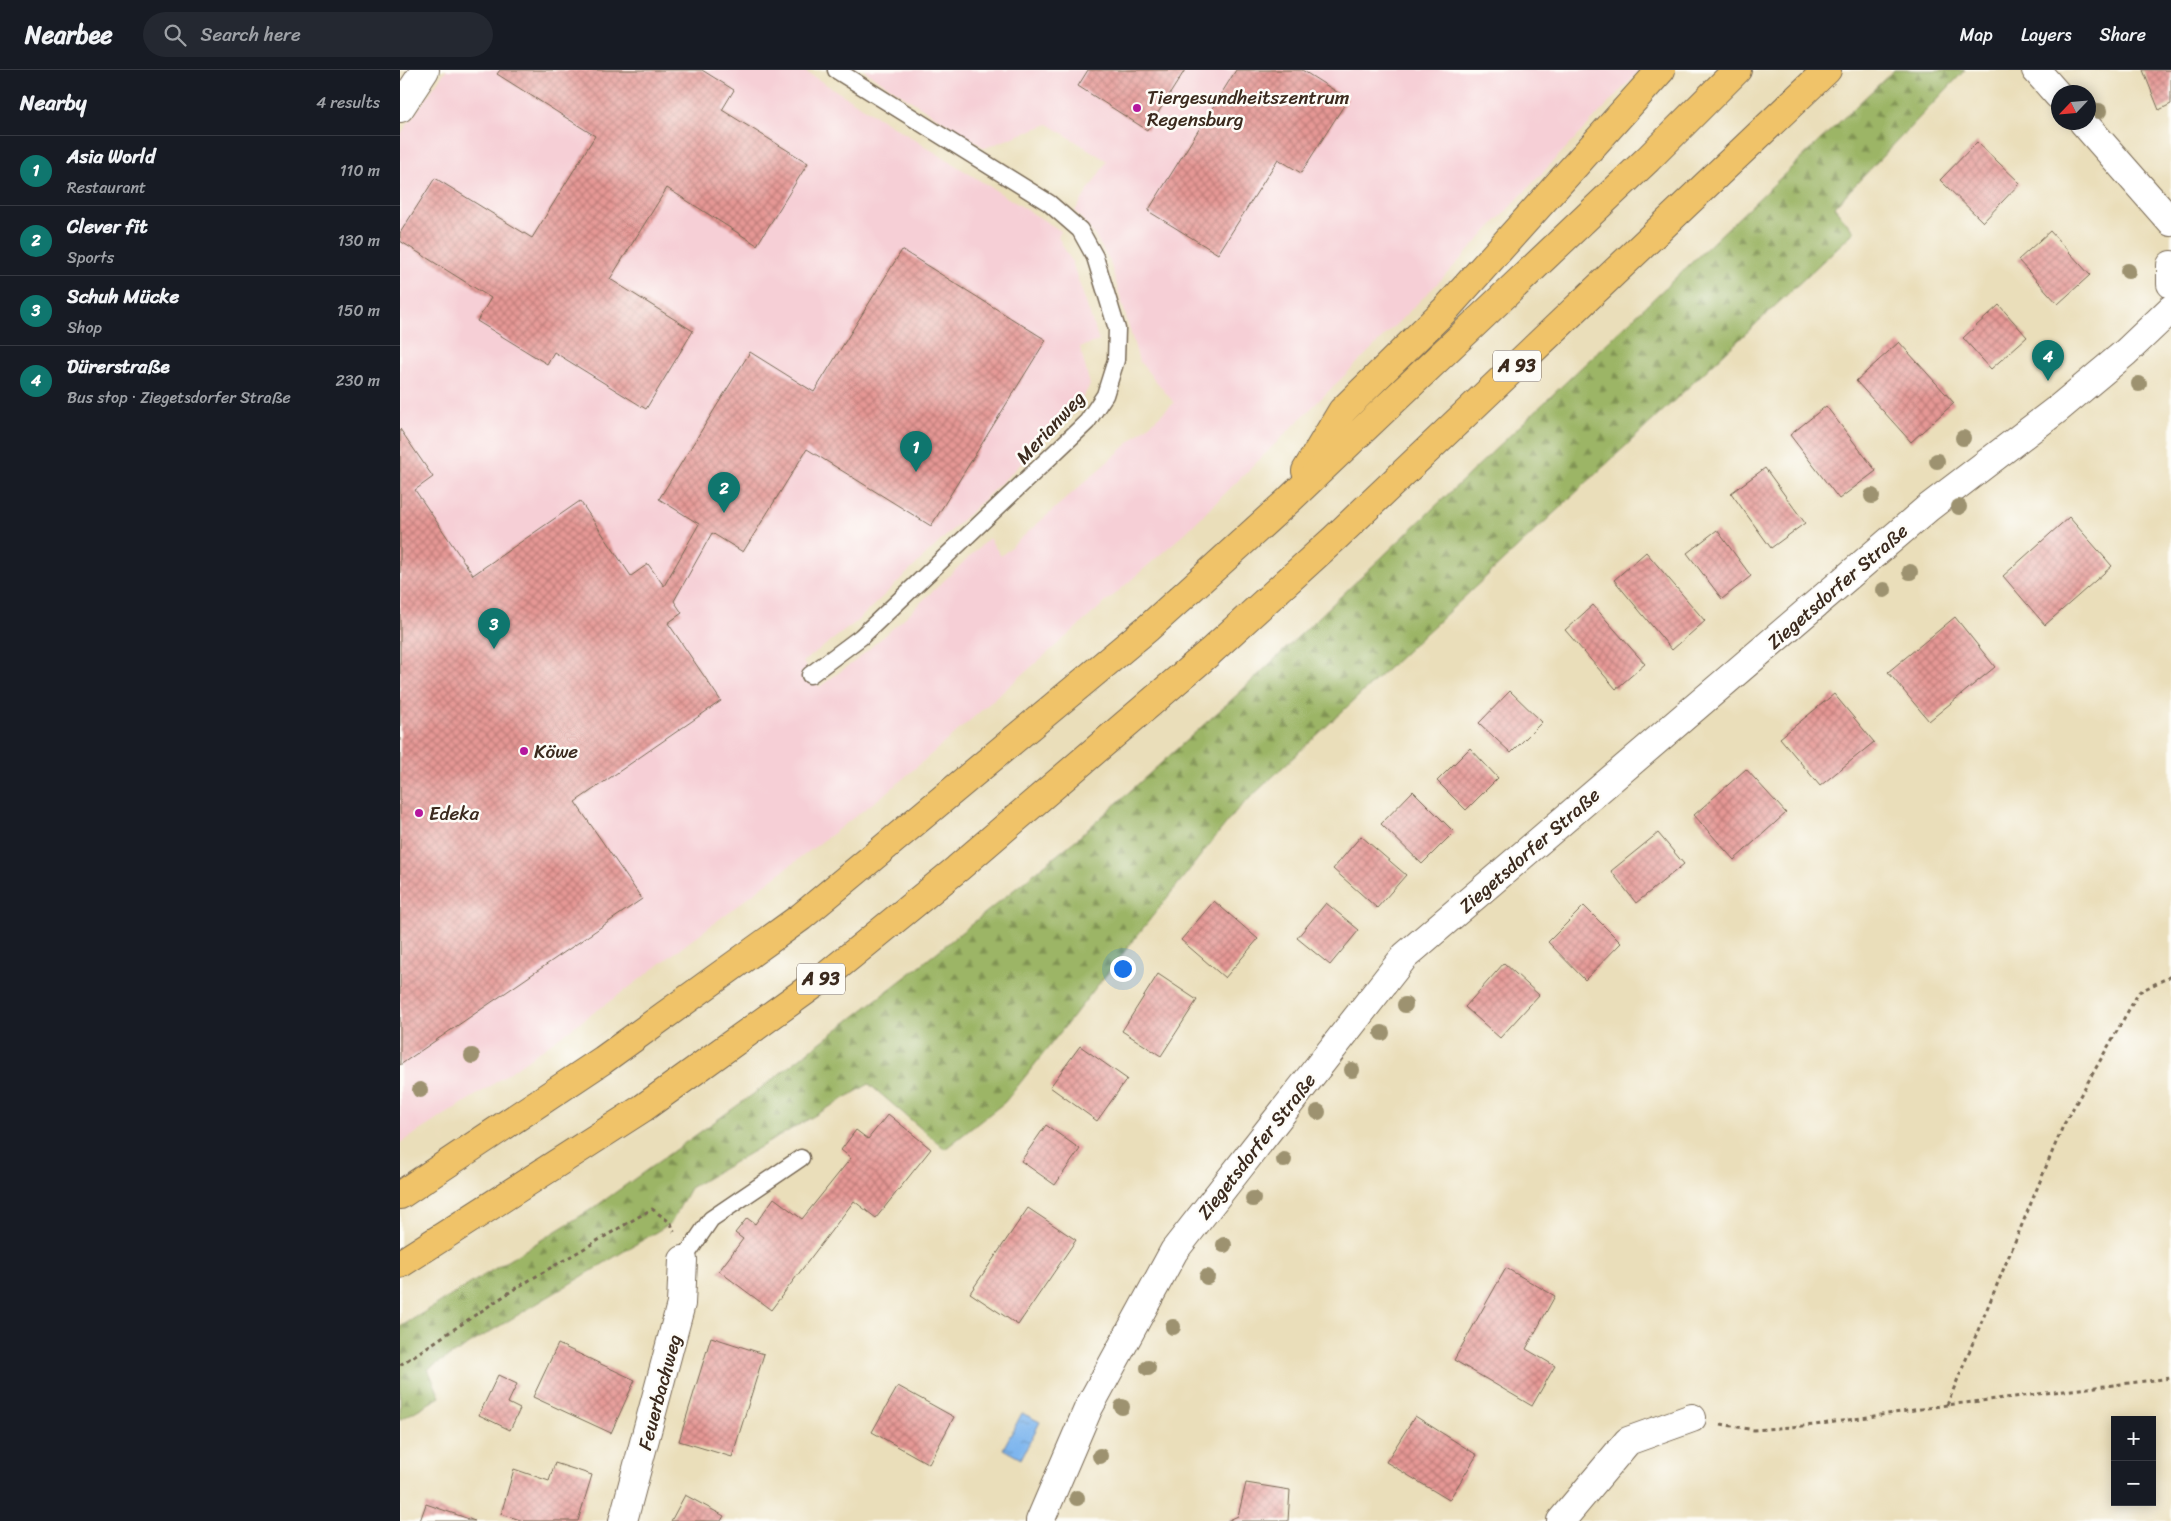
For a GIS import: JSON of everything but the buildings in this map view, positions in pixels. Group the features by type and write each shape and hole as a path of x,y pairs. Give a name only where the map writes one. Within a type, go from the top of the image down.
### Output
{"highway":[{"path":"1289,500 1342,411 1445,310 1661,70"},
{"path":"400,1195 603,1060 801,917 1148,628 1289,500 1641,166 1737,70"},
{"name":"A 93","path":"400,1264 643,1108 826,976 957,869 1210,652 1335,538 1827,72"}],"street":[{"path":"400,108 426,70"},
{"path":"2036,70 2051,87"},
{"path":"2090,130 2171,222"},
{"path":"2171,265 2171,284"},
{"name":"Ziegetsdorfer Straße","path":"1040,1521 1088,1409 1174,1251 1405,956 1928,508 2059,408 2126,352 2171,309"},
{"name":"Feuerbachweg","path":"623,1521 638,1472 681,1304 683,1260"},
{"path":"1561,1521 1628,1441 1692,1418"}],"lane":[{"name":"Merianweg","path":"810,675 861,637 1087,422 1106,395 1116,360 1116,329 1095,257 1080,230 1049,203 836,70"},
{"path":"683,1260 711,1220 801,1158"}],"path":[{"path":"1947,1405 2063,1126 2139,992 2171,976"},
{"path":"400,1365 516,1288 652,1209 671,1223 683,1260"},
{"path":"1692,1418 1754,1430 1815,1425 1947,1405 2171,1378"}],"shaded area":[{"path":"446,70 803,70 1061,231 1058,237 1072,262 1099,341 1080,347 1090,385 1075,411 1048,438 856,622 803,662 819,687 855,661 899,623 989,538 1001,556 1174,403 1139,361 1110,262 1095,236 1075,211 1107,161 1048,124 985,148 863,70 1640,70 1436,285 1185,533 890,790 627,989 489,1087 400,1143 400,135"}],"green space":[{"path":"1894,70 1965,70 1834,207 1854,232 1236,811 1005,1102 945,1149 869,1084 690,1188 671,1223 428,1369 440,1397 400,1420 400,1327 595,1207 752,1095 921,965 1078,838 1238,694"}],"water":[{"path":"1022,1413 1040,1422 1021,1459 1003,1449"}],"place":[{"name":"Tiergesundheitszentrum Regensburg","path":"1137,108"},
{"name":"Dürerstraße","path":"2048,381"},
{"name":"Asia World","path":"916,472"},
{"name":"Clever fit","path":"724,513"},
{"name":"Schuh Mücke","path":"494,649"},
{"name":"Köwe","path":"524,751"},
{"name":"Edeka","path":"419,813"}]}
